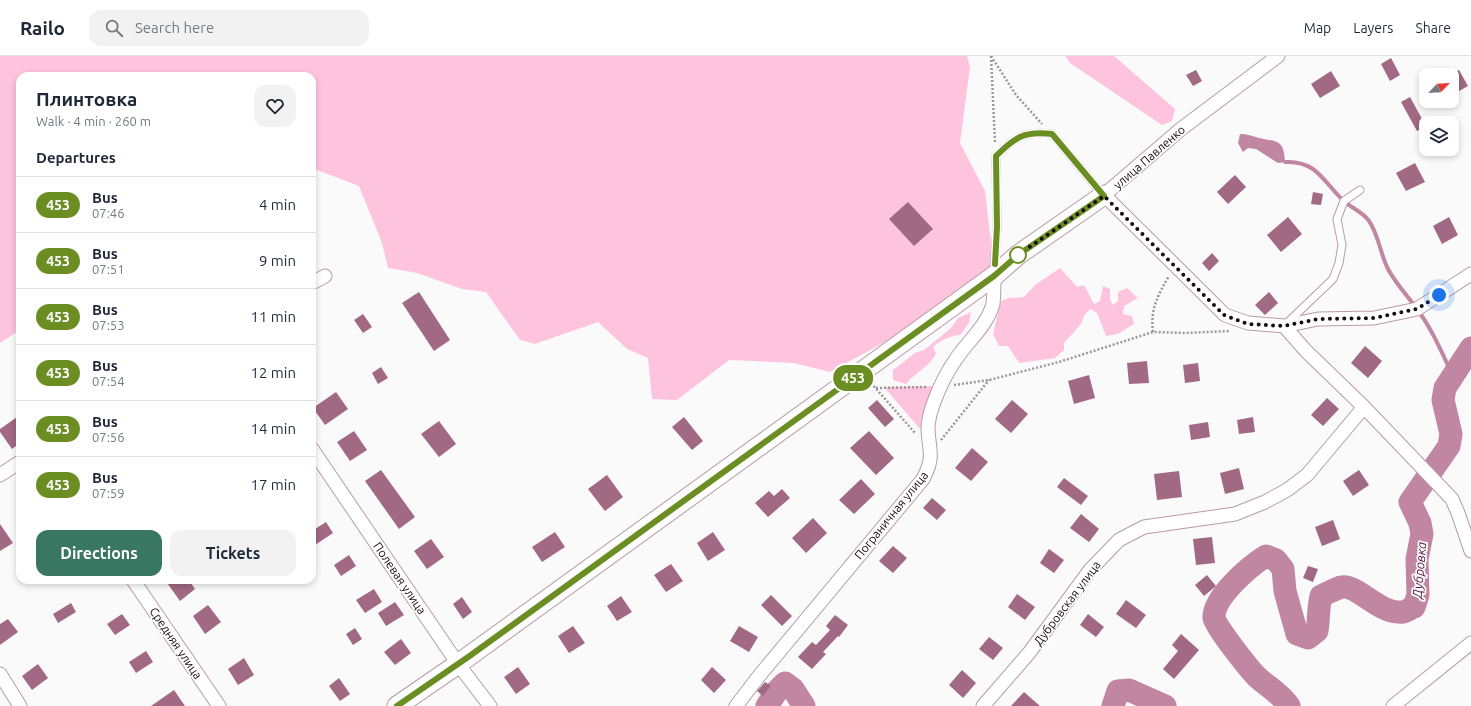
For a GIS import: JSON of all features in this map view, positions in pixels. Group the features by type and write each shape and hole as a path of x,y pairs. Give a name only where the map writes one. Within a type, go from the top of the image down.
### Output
{"street":[{"name":"улица Павленко","path":"397,706 458,664 994,276 1018,255 1104,196 1180,129 1275,57"},
{"path":"1104,196 1176,265 1224,315 1248,324 1284,326 1318,319 1374,318 1417,309 1471,274"},
{"path":"316,280 325,276"},
{"name":"Пограничная улица","path":"736,706 758,676 923,479 929,467 931,451 928,428 933,404 940,387 956,359 987,319 993,304 994,276"},
{"path":"1284,326 1306,351 1364,407 1452,499 1471,551"},
{"name":"Дубровская улица","path":"983,706 1029,653 1090,570 1119,540 1144,527 1235,514 1266,502 1287,490 1308,475 1364,407"},
{"name":"Полевая улица","path":"316,455 458,664 490,706"},
{"path":"0,475 16,465"},
{"name":"Средняя улица","path":"136,584 219,706"},
{"path":"1393,706 1471,643"},
{"path":"0,674 20,706"}],"lane":[{"path":"994,276 997,227 996,156 1007,145 1019,137 1036,132 1052,134 1104,196"},
{"path":"1284,326 1333,279 1339,263 1342,245 1338,219 1344,201 1360,190"}],"path":[{"path":"991,56 1016,95 1052,134"},
{"path":"991,56 996,156"},
{"path":"1153,332 1152,321 1155,300 1176,265"},
{"path":"876,388 940,387 989,380 1059,362 1153,332 1185,333 1235,330 1248,324"},
{"path":"861,372 931,451 989,380"}],"shaded area":[{"path":"0,56 967,56 970,67 960,143 985,191 992,252 989,274 896,336 830,372 794,363 729,360 677,400 652,399 648,358 627,349 598,322 535,344 520,340 486,292 462,289 417,273 388,268 382,243 359,186 316,170 316,72 16,72 16,333 0,343"},
{"path":"1065,56 1114,56 1175,109 1172,121 1162,125 1070,63"},
{"path":"1240,134 1275,141 1281,145 1283,149 1285,162 1278,163 1256,149 1248,148 1243,152 1238,143"},
{"path":"1060,268 1077,287 1084,285 1094,304 1100,301 1103,286 1110,289 1110,299 1113,305 1118,301 1118,292 1127,288 1138,298 1124,306 1123,314 1132,316 1134,324 1118,334 1106,336 1097,313 1091,309 1085,314 1081,324 1064,343 1064,350 1055,358 1019,363 1008,346 999,346 993,334 1001,301 1009,298 1024,297 1035,285"},
{"path":"971,312 969,323 960,335 945,339 933,347 936,354 933,359 906,384 893,380 893,370 915,353 924,350 950,329 958,318"},
{"path":"934,386 920,429 884,387"}],"building":[{"path":"1391,58 1400,75 1390,81 1381,64"},
{"path":"1196,70 1202,81 1193,86 1186,75"},
{"path":"1459,70 1468,86 1459,91"},
{"path":"1331,71 1340,86 1320,98 1311,84"},
{"path":"1410,97 1420,116 1419,116 1419,130 1417,131 1401,102"},
{"path":"1415,163 1425,182 1406,191 1396,173"},
{"path":"1235,175 1246,187 1228,204 1217,192"},
{"path":"1313,192 1323,194 1321,205 1311,204"},
{"path":"908,202 933,229 914,246 889,219"},
{"path":"1288,217 1302,234 1281,252 1267,235"},
{"path":"1449,217 1458,235 1442,244 1433,226"},
{"path":"1212,253 1219,261 1209,271 1202,263"},
{"path":"419,292 450,340 434,351 402,303"},
{"path":"1269,292 1278,303 1265,315 1255,305"},
{"path":"363,314 372,327 363,333 354,320"},
{"path":"1365,346 1382,361 1368,378 1351,363"},
{"path":"1147,361 1149,383 1129,384 1127,363"},
{"path":"1198,363 1200,381 1185,383 1183,365"},
{"path":"381,367 388,378 378,384 372,373"},
{"path":"1089,375 1095,398 1074,404 1068,381"},
{"path":"336,392 348,409 325,425 316,412 316,406"},
{"path":"1327,398 1339,409 1323,426 1311,415"},
{"path":"877,400 894,419 885,427 868,408"},
{"path":"1012,400 1028,414 1011,433 995,419"},
{"path":"684,417 703,441 692,450 672,427"},
{"path":"1253,417 1255,432 1239,434 1237,420"},
{"path":"16,418 16,446 12,449 0,432 0,429"},
{"path":"439,421 456,444 439,457 421,434"},
{"path":"1208,422 1210,437 1191,440 1189,425"},
{"path":"354,431 367,450 350,461 337,442"},
{"path":"869,431 894,458 876,475 850,448"},
{"path":"972,448 988,462 971,481 955,468"},
{"path":"1239,468 1244,489 1225,494 1220,473"},
{"path":"381,470 415,517 399,529 365,481"},
{"path":"1359,470 1369,485 1353,496 1343,481"},
{"path":"1179,471 1182,497 1157,500 1154,474"},
{"path":"607,475 623,497 605,511 588,489"},
{"path":"1064,478 1088,496 1081,505 1057,487"},
{"path":"861,479 875,494 854,514 839,500"},
{"path":"782,489 790,498 768,517 755,503 769,491 774,496"},
{"path":"932,498 946,510 937,520 923,508"},
{"path":"1081,514 1099,529 1089,542 1070,528"},
{"path":"813,518 827,533 806,553 792,538"},
{"path":"1333,520 1340,539 1322,546 1315,527"},
{"path":"326,522 333,533 316,544 316,528"},
{"path":"0,524 13,543 0,551"},
{"path":"555,532 565,547 542,562 532,547"},
{"path":"713,532 725,550 708,561 697,543"},
{"path":"1212,537 1215,563 1196,565 1193,539"},
{"path":"431,539 444,557 427,569 414,551"},
{"path":"893,546 907,558 893,573 879,561"},
{"path":"1049,549 1064,560 1054,573 1040,563"},
{"path":"349,555 356,566 341,576 334,565"},
{"path":"671,564 683,581 666,592 654,575"},
{"path":"1308,566 1318,569 1313,582 1303,578"},
{"path":"1207,575 1216,586 1204,596 1195,585"},
{"path":"168,584 192,584 195,589 180,601"},
{"path":"374,589 382,602 365,613 356,600"},
{"path":"1017,594 1035,607 1025,620 1008,607"},
{"path":"771,595 792,616 782,626 761,605"},
{"path":"621,596 632,612 617,621 607,606"},
{"path":"462,597 472,612 463,619 453,604"},
{"path":"1126,600 1146,615 1136,628 1116,614"},
{"path":"395,602 404,615 386,626 378,613"},
{"path":"71,603 76,612 58,623 53,614"},
{"path":"208,605 221,622 205,634 193,616"},
{"path":"122,614 130,625 115,635 107,624"},
{"path":"1088,614 1104,627 1096,637 1080,625"},
{"path":"835,615 848,625 839,637 838,636 823,652 826,654 812,669 798,657 812,642 816,645 830,630 826,626"},
{"path":"8,619 18,632 0,645 0,624"},
{"path":"573,626 585,643 569,653 558,636"},
{"path":"739,626 758,637 749,652 730,641"},
{"path":"355,628 362,639 353,645 346,634"},
{"path":"1181,634 1199,650 1174,679 1163,669 1178,651 1172,645"},
{"path":"989,637 1003,648 993,660 979,649"},
{"path":"401,639 411,653 395,665 384,652"},
{"path":"146,651 153,662 136,673 129,662"},
{"path":"244,658 254,675 238,685 228,669"},
{"path":"38,664 48,678 32,690 22,676"},
{"path":"518,667 530,684 516,694 504,677"},
{"path":"712,667 726,680 714,693 701,680"},
{"path":"962,670 976,683 963,698 949,685"},
{"path":"339,678 350,694 340,701 329,686"},
{"path":"765,682 771,686 763,696 757,691"},
{"path":"174,690 185,706 151,706"},
{"path":"1024,692 1040,706 1011,706"}],"waterway":[{"path":"1285,162 1296,162 1313,169 1320,174 1345,202 1367,218 1375,232 1388,269 1394,280 1417,309 1427,325 1453,376"},
{"name":"Дубровка","path":"1289,706 1253,673 1220,630 1214,618 1215,610 1219,601 1242,574 1266,556 1276,560 1283,569 1285,591 1297,634 1308,638 1317,631 1321,596 1341,587 1348,587 1377,605 1394,612 1403,612 1414,607 1418,595 1417,559 1422,534 1420,523 1410,502 1449,446 1451,434 1443,400 1445,388 1471,348"},
{"name":"Дубровка","path":"767,706 777,691 785,683 793,689 804,706"},
{"name":"Дубровка","path":"1113,706 1118,691 1129,690 1165,706"}],"bus line":[{"name":"453","path":"397,706 471,655 994,276 1018,255 1104,196 1052,134 1036,132 1019,137 1007,145 996,156 997,227 995,264"}],"route":[{"path":"1018,255 1104,196 1176,265 1224,315 1248,324 1284,326 1318,319 1374,318 1417,309 1439,295"}]}
